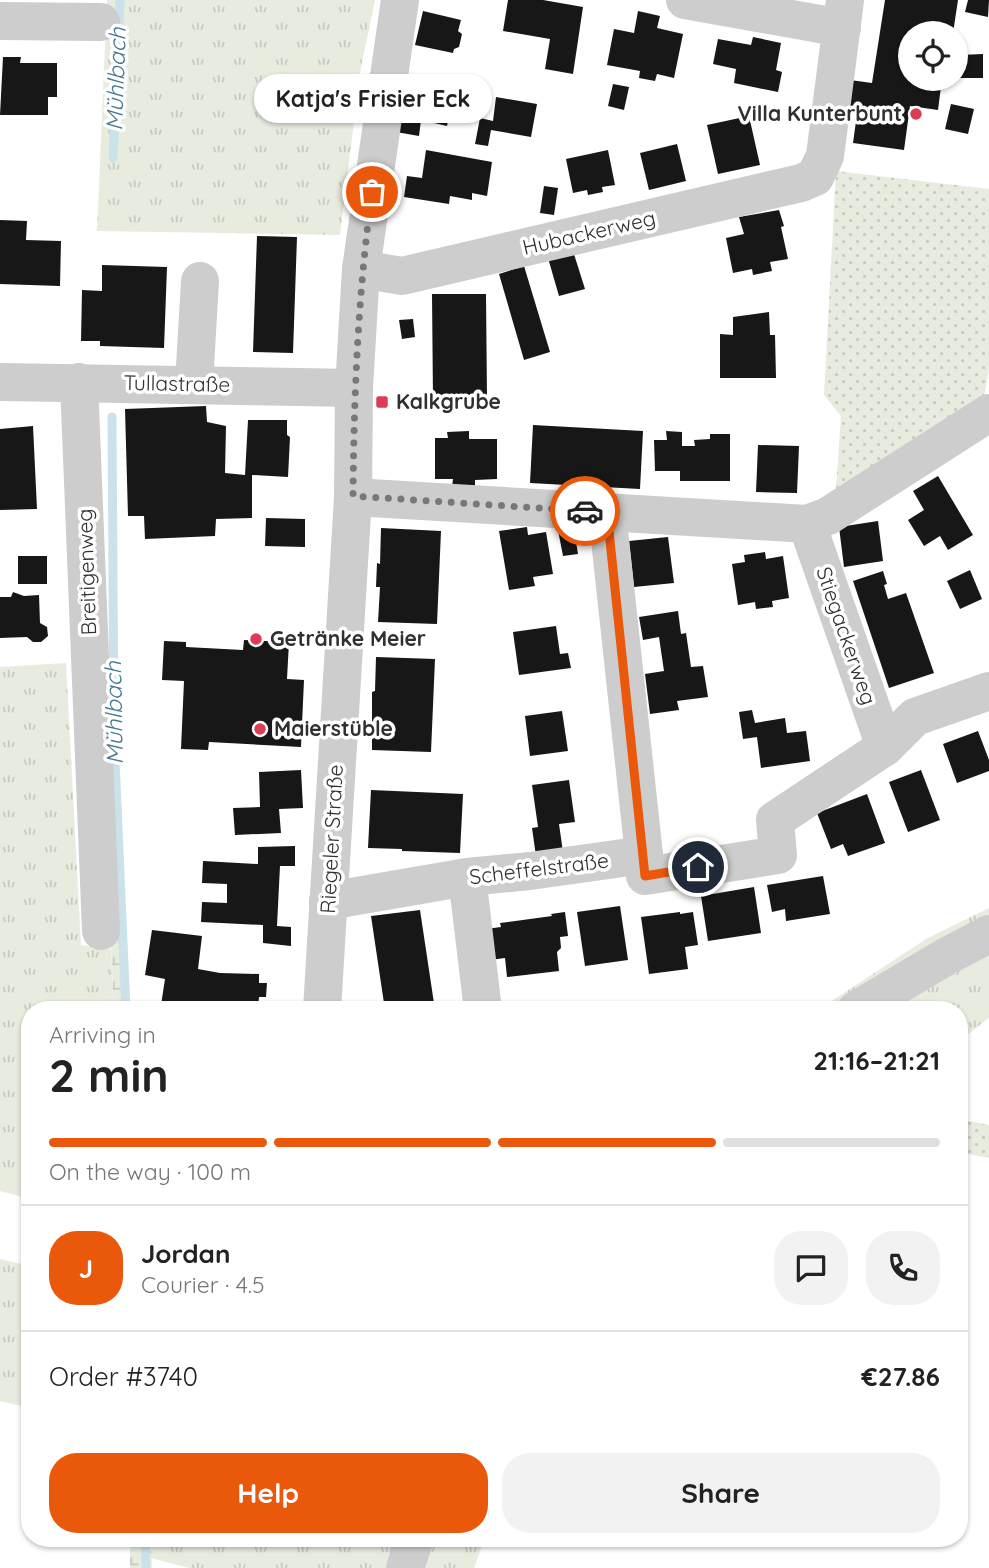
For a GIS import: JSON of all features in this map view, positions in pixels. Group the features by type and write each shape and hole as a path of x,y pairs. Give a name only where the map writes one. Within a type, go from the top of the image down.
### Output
{"street":[{"name":"Riegeler Straße","path":"322,1001 353,496 354,388 361,269 400,0"},
{"path":"685,0 844,14"},
{"name":"Hubackerweg","path":"361,269 402,276 801,183 815,177 825,156 844,14"},
{"path":"0,21 101,22"},
{"path":"194,384 200,281"},
{"name":"Tullastraße","path":"0,382 354,388"},
{"name":"Breitigenweg","path":"79,382 101,931"},
{"path":"353,496 807,524 828,516 989,413"},
{"path":"607,512 645,876 778,855 775,820 885,747 915,717 989,691"},
{"name":"Stiegackerweg","path":"807,524 885,747"},
{"name":"Scheffelstraße","path":"328,901 467,877 530,872 644,855"},
{"path":"467,877 482,1001"},
{"path":"871,1001 989,934"},
{"path":"405,1568 412,1547"}],"green space":[{"path":"107,0 375,0 360,72 340,235 97,231"},
{"path":"836,171 989,189 989,369 984,397 836,489 841,416 824,395"},
{"path":"66,663 81,945 111,949 114,1001 21,1001 21,1197 0,1191 0,667"},
{"path":"121,800 129,1001 114,1001 104,802"},
{"path":"989,908 989,1018 968,1034 968,1001 832,1001 926,939"},
{"path":"968,1121 989,1125 989,1158 968,1154"},
{"path":"0,1259 21,1264 21,1406 0,1401"},
{"path":"130,1547 151,1547 152,1568 130,1568"},
{"path":"151,1547 482,1547 474,1568 189,1568 151,1558"}],"building":[{"path":"508,0 543,0 583,7 573,74 545,69 550,39 503,31"},
{"path":"885,0 958,0 955,21 898,21 898,91 940,91 938,110 910,106 904,150 853,143 857,114 845,113 850,80 872,83"},
{"path":"968,0 989,0 988,17 965,12"},
{"path":"423,11 461,20 458,31 462,34 459,47 454,49 453,53 415,45"},
{"path":"638,11 660,16 657,28 683,34 674,78 657,74 655,81 639,78 640,71 607,65 614,29 634,33"},
{"path":"753,37 781,43 776,70 782,72 778,92 734,83 736,69 713,64 718,39 751,45"},
{"path":"983,54 983,78 968,78 968,55"},
{"path":"3,57 21,57 20,63 57,63 57,97 48,97 48,115 0,115"},
{"path":"415,79 458,88 447,126 421,120 419,136 396,132 400,94 412,96"},
{"path":"613,84 629,87 624,110 608,106"},
{"path":"496,97 537,104 531,137 491,130 488,146 475,144 480,118 493,121"},
{"path":"951,104 974,109 968,134 945,129"},
{"path":"749,116 760,165 718,174 707,125"},
{"path":"677,144 686,181 649,190 640,153"},
{"path":"426,150 492,162 487,196 472,193 472,200 450,196 449,204 404,197 407,176 422,178"},
{"path":"608,150 615,185 602,187 603,192 588,195 587,190 573,193 566,159"},
{"path":"544,186 558,188 554,215 540,213"},
{"path":"779,210 788,259 770,262 772,271 753,275 752,269 733,273 726,238 744,234 739,217"},
{"path":"0,220 27,221 26,240 61,241 60,286 0,284"},
{"path":"257,236 297,237 293,353 253,352"},
{"path":"573,251 585,289 559,296 548,258"},
{"path":"102,265 167,267 164,348 100,346 100,341 81,341 82,290 102,291"},
{"path":"524,266 550,352 524,360 499,274"},
{"path":"432,294 486,294 487,399 433,400"},
{"path":"769,312 770,335 775,335 776,378 720,378 720,334 733,335 733,317"},
{"path":"413,319 415,337 402,339 399,320"},
{"path":"206,406 207,422 226,426 225,473 245,475 248,420 287,420 287,435 290,437 288,477 252,475 252,518 216,519 215,536 145,539 144,516 128,516 125,409"},
{"path":"533,425 643,431 640,489 530,483"},
{"path":"33,426 37,509 0,510 0,429"},
{"path":"469,431 469,439 497,439 497,479 475,480 475,487 452,487 453,479 435,479 435,438 448,438 447,432"},
{"path":"666,431 682,432 682,446 695,446 694,440 710,439 710,434 730,434 730,481 680,481 680,471 655,471 654,440 667,440"},
{"path":"758,445 799,446 797,493 756,492"},
{"path":"938,476 973,535 948,550 940,536 924,546 908,520 924,510 913,491"},
{"path":"266,518 305,519 305,547 265,546"},
{"path":"878,521 883,561 844,567 839,527"},
{"path":"573,523 578,554 563,556 557,525"},
{"path":"527,527 528,535 546,532 553,574 533,577 535,586 509,590 499,531"},
{"path":"381,528 441,531 437,624 378,622 380,587 376,587"},
{"path":"668,537 674,583 634,587 629,541"},
{"path":"765,552 766,559 783,556 789,598 772,601 773,607 756,609 755,602 738,605 732,564 745,562 744,555"},
{"path":"18,556 47,556 47,584 18,584"},
{"path":"970,570 982,599 960,609 947,581"},
{"path":"883,571 888,599 906,593 934,673 889,688 853,581"},
{"path":"13,592 24,596 39,595 40,623 47,627 48,636 41,642 33,642 27,637 0,638 0,597 11,597"},
{"path":"678,611 681,634 686,633 691,667 703,666 708,697 677,701 679,710 650,714 645,674 664,671 659,637 643,640 639,617"},
{"path":"556,626 560,654 568,653 571,668 519,675 513,632"},
{"path":"244,640 289,642 287,679 304,680 301,747 209,742 208,750 181,749 184,681 162,680 164,641 186,642 186,647 243,650"},
{"path":"376,657 435,659 431,752 372,750 372,692 375,691"},
{"path":"752,710 755,723 785,718 787,733 806,731 810,761 761,768 757,737 743,739 739,712"},
{"path":"562,711 568,751 530,756 525,716"},
{"path":"978,731 989,760 989,771 957,783 943,744"},
{"path":"301,770 303,808 279,809 281,833 235,835 233,808 260,807 259,772"},
{"path":"921,770 940,820 908,832 889,782"},
{"path":"569,780 575,822 559,824 563,852 536,856 532,828 538,827 532,785"},
{"path":"371,790 463,794 460,853 368,848"},
{"path":"867,794 885,843 848,856 843,844 831,849 817,813"},
{"path":"295,846 295,866 280,866 277,926 291,927 291,946 263,943 263,925 201,922 202,902 227,903 227,884 202,883 203,861 258,864 258,847"},
{"path":"823,876 830,914 786,921 785,909 772,912 767,885"},
{"path":"754,887 761,933 708,941 701,896"},
{"path":"620,906 628,960 585,966 577,912"},
{"path":"420,910 434,1001 384,1001 371,916"},
{"path":"565,912 568,936 560,937 561,948 557,952 559,971 507,977 505,958 490,960 486,929 501,927 500,923"},
{"path":"693,912 698,945 685,947 688,969 649,974 641,917"},
{"path":"152,930 202,936 198,969 220,973 259,974 259,983 267,983 266,997 259,997 259,1001 162,1001 165,979 145,975"}],"waterway":[{"name":"Mühlbach","path":"113,158 120,0"},
{"name":"Mühlbach","path":"112,417 114,737 126,1001"},
{"name":"Mühlbach","path":"145,1547 146,1568"}],"way so far":[{"path":"372,192 361,269 354,388 353,496 585,511"}],"place":[{"name":"Villa Kunterbunt","path":"916,114"},
{"name":"Katja's Frisier Eck","path":"372,192"},
{"name":"Kalkgrube","path":"382,402"},
{"name":"Getränke Meier","path":"256,639"},
{"name":"Maierstüble","path":"260,729"}],"route":[{"path":"585,511 607,512 645,876 698,867"}]}
